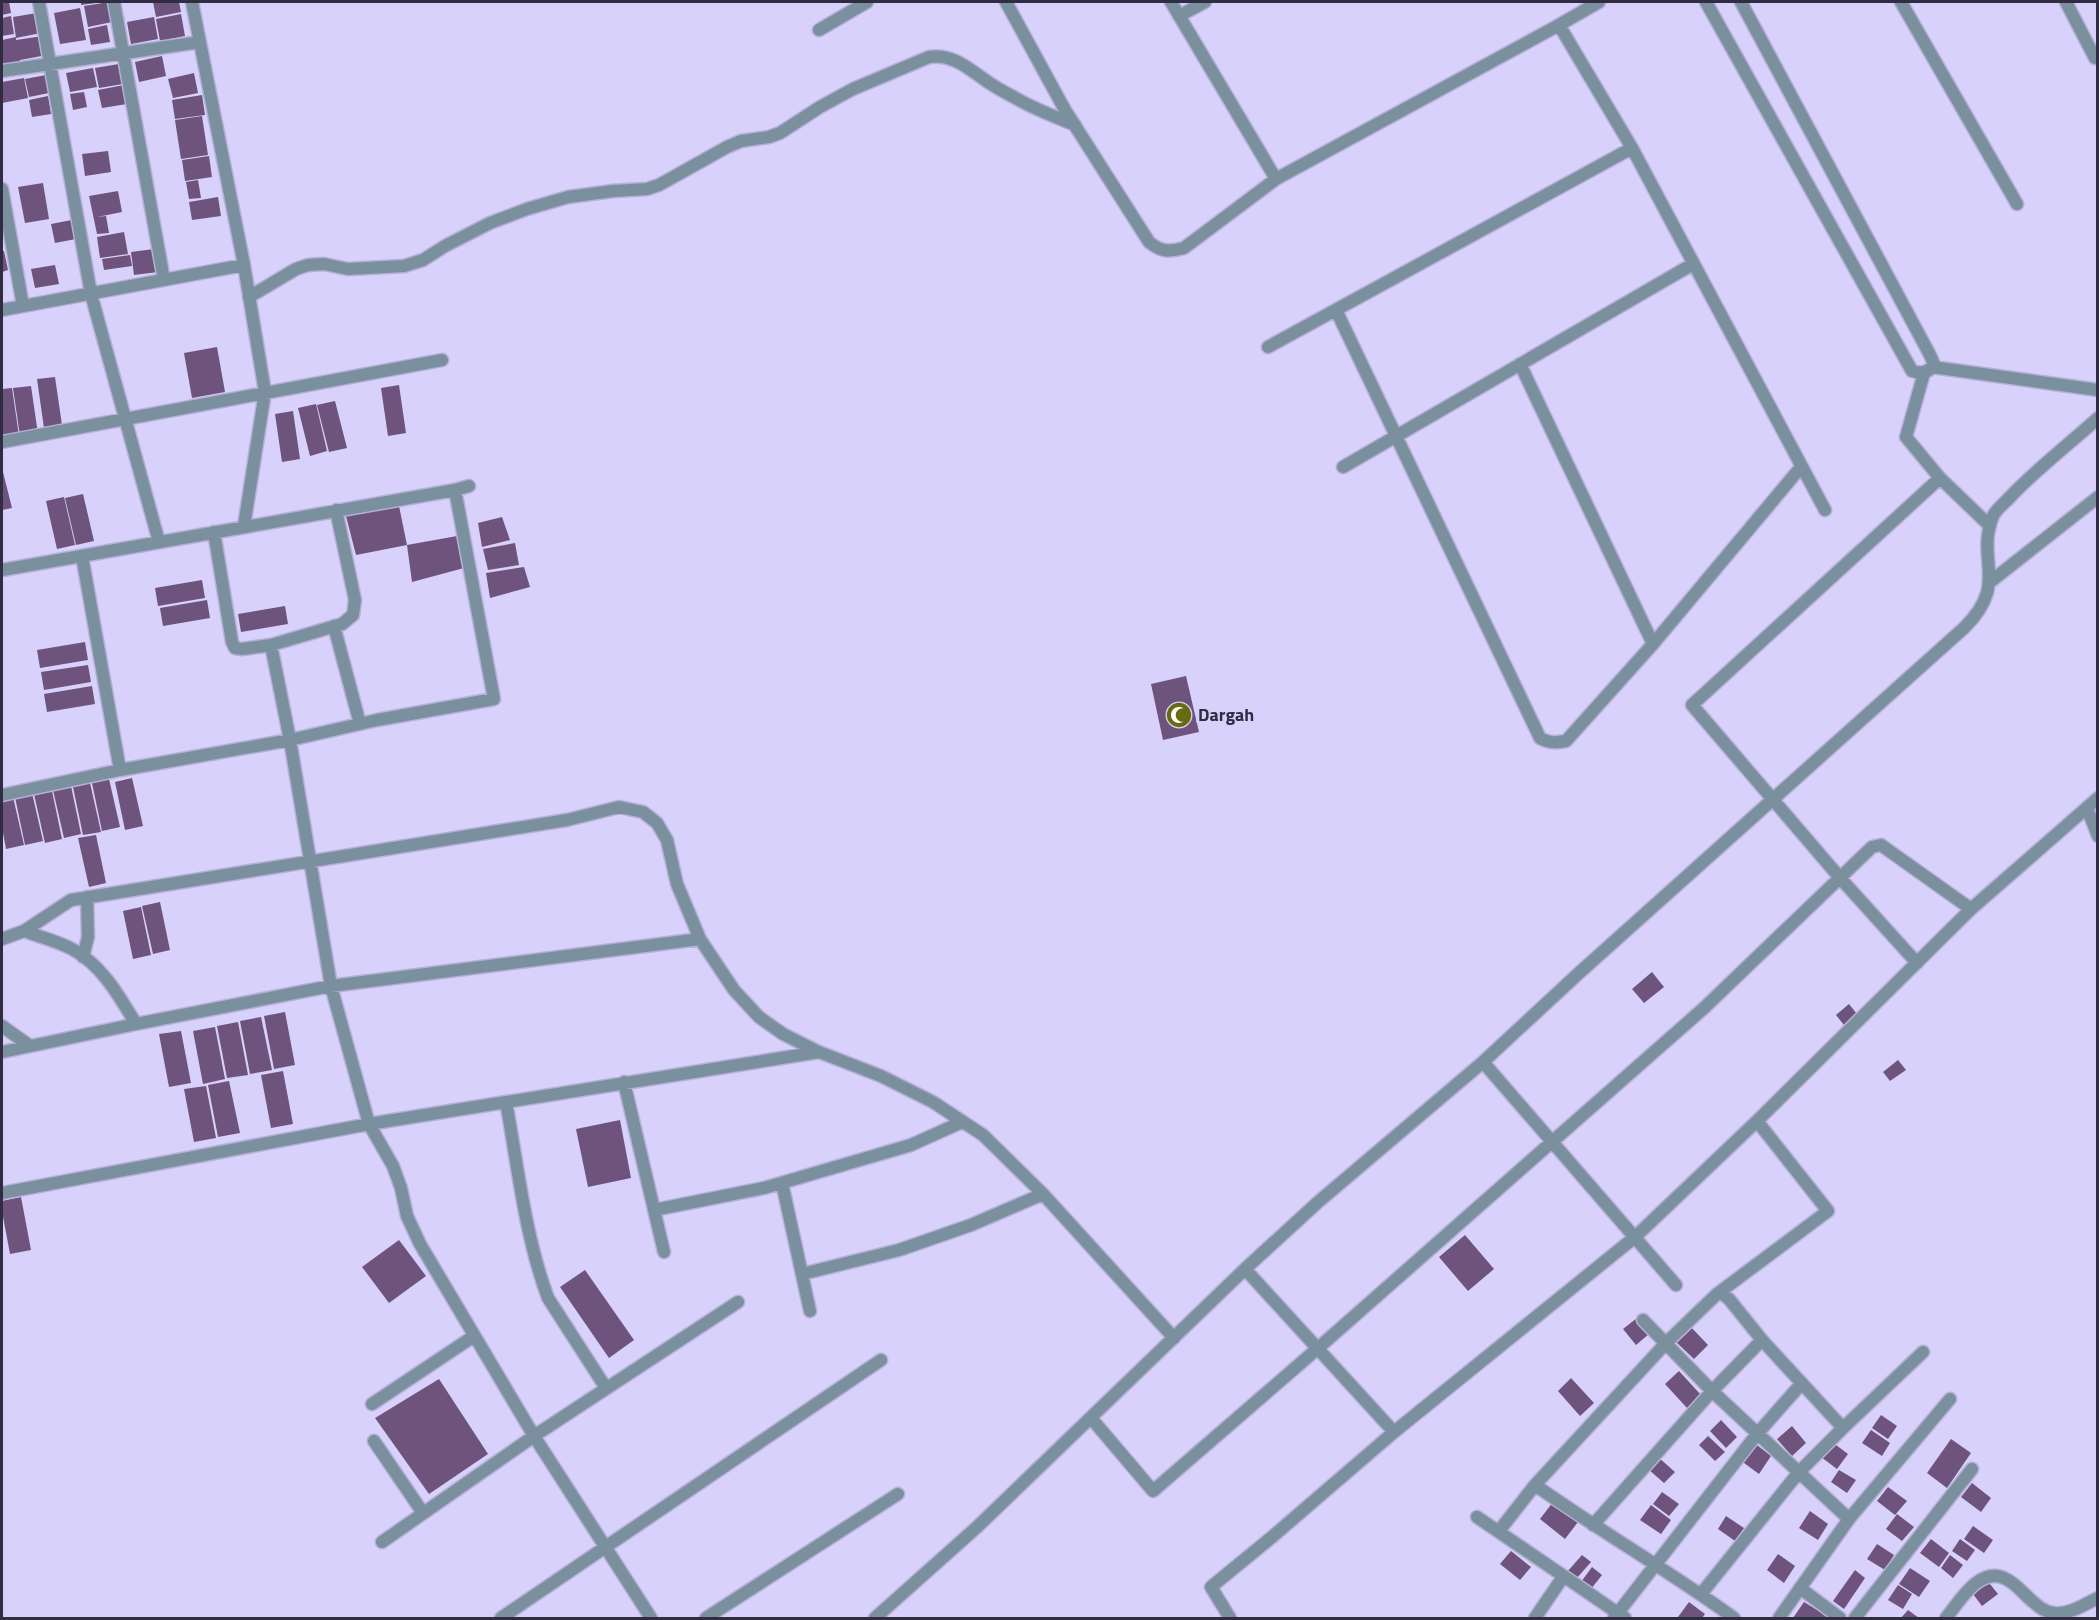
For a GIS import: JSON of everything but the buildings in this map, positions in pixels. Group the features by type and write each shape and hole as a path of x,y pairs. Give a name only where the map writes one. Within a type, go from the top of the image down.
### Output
{"street":[{"path":"39,2 91,294 159,542"},
{"path":"114,2 164,280"},
{"path":"192,2 244,265 265,392 244,526"},
{"path":"819,30 867,2"},
{"path":"1006,2 1074,125 1149,242 1159,250 1170,251 1184,248 1276,179 1599,2"},
{"path":"1171,2 1276,179"},
{"path":"1179,16 1205,2"},
{"path":"1706,2 1912,371 1928,370 2097,390"},
{"path":"1741,2 1934,364 1928,370 1906,437 1940,478 1990,526"},
{"path":"1900,2 2017,204"},
{"path":"2066,2 2095,58 2097,55"},
{"path":"1559,25 1632,148 1824,510"},
{"path":"2,71 200,42"},
{"path":"249,297 296,269 308,265 324,264 348,269 404,266 423,260 472,232 527,209 568,197 647,189 659,185 727,147 741,141 780,133 853,89 929,57 951,58 1022,102 1074,125"},
{"path":"1268,347 1632,148"},
{"path":"2,189 23,306"},
{"path":"1343,467 1693,264"},
{"path":"2,310 244,265"},
{"path":"1336,310 1540,738 1547,742 1566,741 1653,644 1801,467"},
{"path":"2,442 442,360"},
{"path":"1520,364 1653,644"},
{"path":"875,1618 976,1528 1245,1269 1317,1203 1483,1062 1964,628 1976,616 1985,601 1990,582 1990,526 1995,513 2017,490 2097,418"},
{"path":"1917,963 1841,879 1692,705 1940,478"},
{"path":"2,570 469,486"},
{"path":"2,795 120,770 290,740 360,724 494,699 455,490"},
{"path":"1990,582 2097,498"},
{"path":"214,532 232,642 236,648 242,649 272,645 342,624 353,615 355,600 336,510"},
{"path":"82,556 120,770"},
{"path":"334,626 360,724"},
{"path":"272,645 331,987 369,1124 393,1166 407,1216 420,1244 534,1436 651,1618"},
{"path":"1230,1618 1211,1587 1394,1432 1635,1237 1757,1121 1971,909 2097,798"},
{"path":"2,939 24,931 71,900 567,820 619,807 643,812 657,823 667,840 677,884 700,939 734,990 759,1017 783,1034 819,1052 881,1076 933,1102 983,1135 1043,1194 1174,1338"},
{"path":"2087,808 2097,836"},
{"path":"1091,1418 1154,1491 1704,1008 1872,847 1881,845 1971,909"},
{"path":"83,957 88,937 87,897"},
{"path":"24,931 72,949 92,963 116,989 135,1023"},
{"path":"2,1052 135,1023 331,987 700,939"},
{"path":"2,1026 30,1046"},
{"path":"2,1193 369,1124 819,1052"},
{"path":"1483,1062 1676,1285"},
{"path":"624,1082 664,1251"},
{"path":"506,1102 531,1239 543,1285 548,1298 606,1388"},
{"path":"1499,1531 1534,1485 1666,1343 1717,1294 1828,1211 1757,1121"},
{"path":"654,1210 782,1183 911,1145 962,1122"},
{"path":"782,1183 810,1311"},
{"path":"802,1274 898,1250 971,1225 1043,1194"},
{"path":"1245,1269 1394,1432"},
{"path":"1717,1294 1721,1293 1729,1299 1762,1340 1843,1428"},
{"path":"382,1542 534,1436 738,1302"},
{"path":"1643,1320 1712,1391 1849,1519"},
{"path":"372,1404 474,1336"},
{"path":"1593,1525 1712,1391 1762,1340"},
{"path":"1701,1594 1799,1472 1923,1353"},
{"path":"501,1618 881,1360"},
{"path":"1477,1517 1619,1617 1655,1566 1757,1434 1802,1383"},
{"path":"1779,1618 1849,1519 1950,1399"},
{"path":"374,1441 423,1514"},
{"path":"1855,1618 1972,1469"},
{"path":"1534,1485 1734,1618"},
{"path":"706,1618 898,1494"},
{"path":"1946,1618 1973,1586 1987,1577 1995,1576 2006,1579 2043,1610 2056,1613 2067,1612 2097,1598"},
{"path":"1535,1618 1563,1577"},
{"path":"1800,1588 1840,1618"}],"place":[{"name":"Dargah","path":"1179,715"}]}
